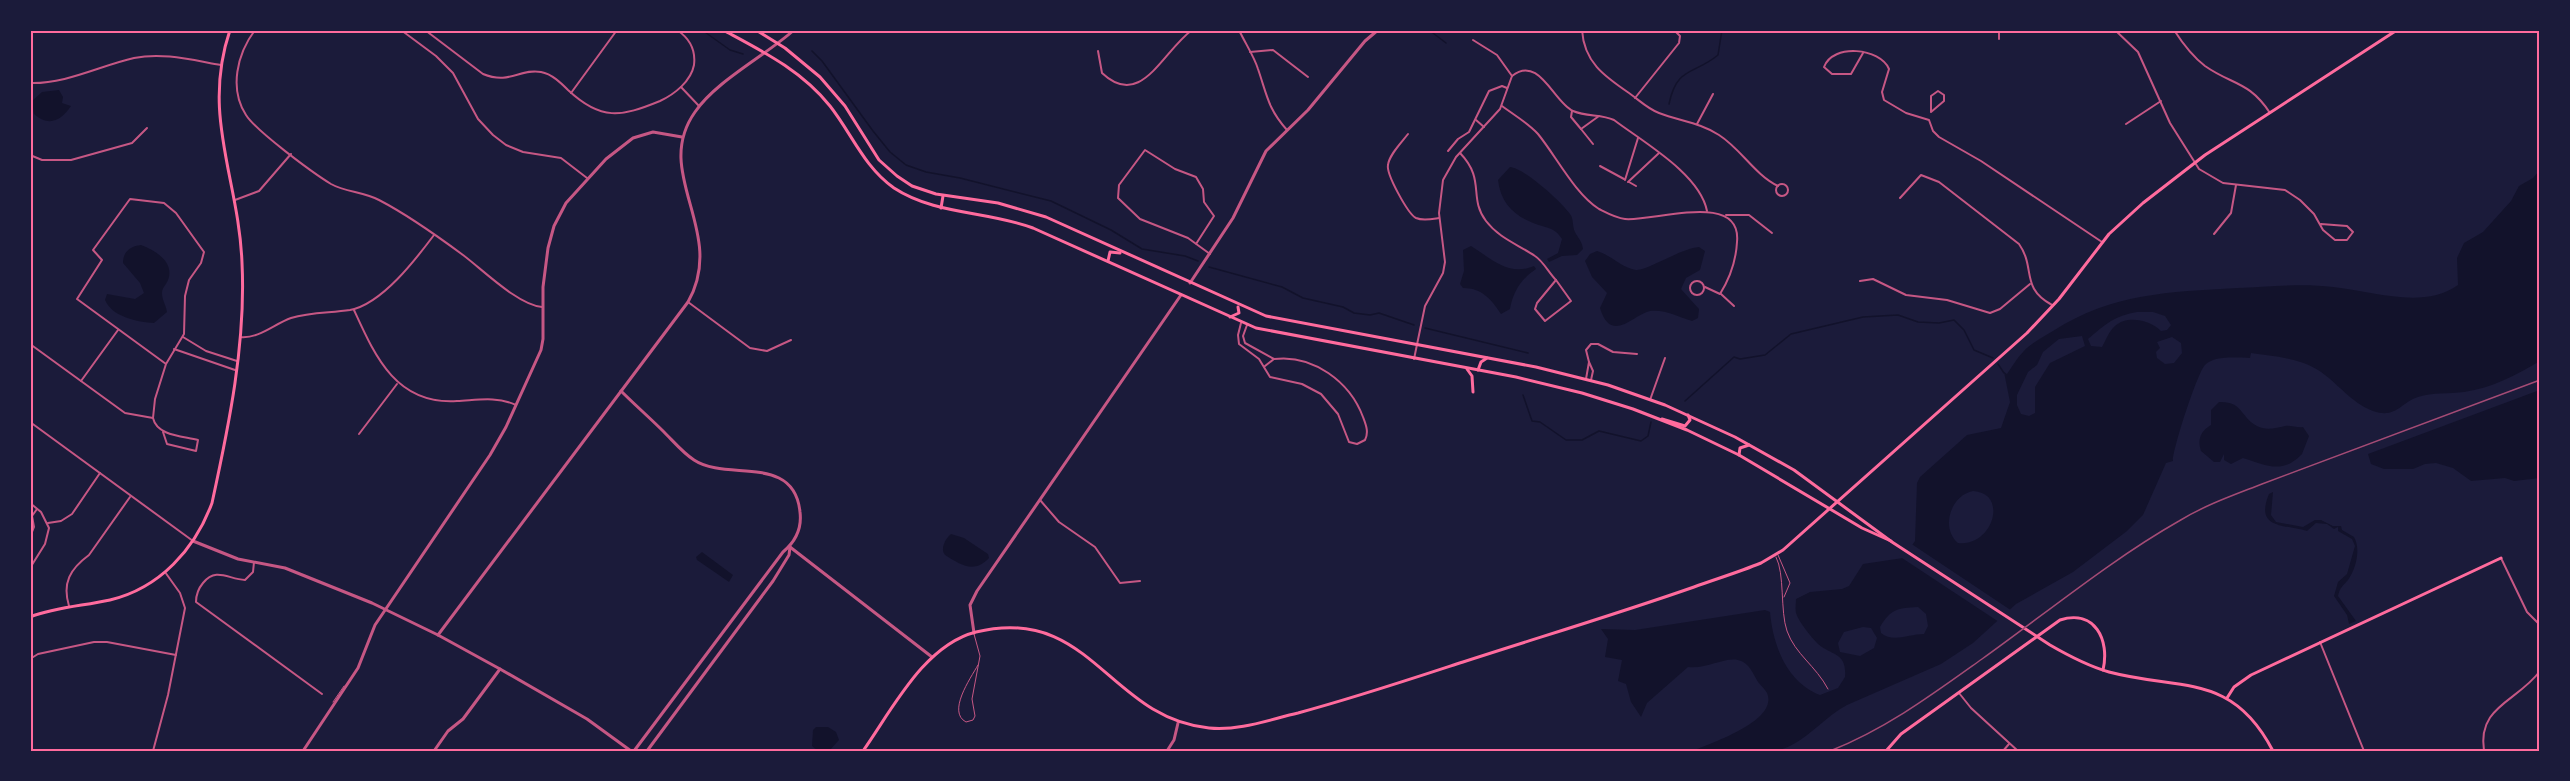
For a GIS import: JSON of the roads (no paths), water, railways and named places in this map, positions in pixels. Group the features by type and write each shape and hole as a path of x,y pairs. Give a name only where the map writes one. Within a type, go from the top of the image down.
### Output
{"main road":[{"path":"30,617 45,611 120,597 144,586 165,572 193,541 205,522 212,503 237,361 243,265 235,200 218,110 221,65 230,30"},
{"path":"723,30 796,72 825,100 863,157 880,176 908,196 940,208 992,215 1018,222 1241,323 1276,334 1478,370 1582,393 1660,419 1739,455 1869,532 1892,542"},
{"path":"756,30 804,63 828,86 850,114 870,149 885,166 912,186 943,196 998,203 1033,212 1236,304 1277,319 1489,357 1591,380 1687,414 1751,445 1794,470 1892,542 2075,659 2103,670 2199,686 2226,698 2254,721 2273,751"},
{"path":"863,751 916,675 932,657 953,642 974,633 1020,627 1051,634 1073,646 1139,701 1178,723 1212,728 1246,726 1360,696 1624,611 1744,570 1776,555 1993,365 2053,306 2102,243 2143,203 2195,162 2397,30"},
{"path":"940,208 943,196"},
{"path":"1109,262 1108,255 1112,251 1130,255"},
{"path":"1228,317 1239,313 1236,304"},
{"path":"1478,370 1481,362 1489,357"},
{"path":"1465,368 1472,376 1473,392"},
{"path":"1660,419 1666,418 1685,426 1690,419 1687,414"},
{"path":"1739,455 1738,451 1742,446 1751,445"},
{"path":"2226,698 2234,687 2251,675 2501,558"},
{"path":"1886,751 1901,734 2055,623 2066,619 2083,620 2099,631 2106,652 2103,670"}],"street":[{"path":"255,30 245,45 236,80 239,100 252,123 332,185 380,201 434,235 526,303 542,307"},
{"path":"401,30 453,73 478,119 493,135 506,145 523,152 561,158 587,178"},
{"path":"425,30 483,74 506,79 541,72 558,80 588,107 611,115 624,114 650,105 665,99 681,87 692,71 694,52 687,38 676,30"},
{"path":"571,93 617,30"},
{"path":"438,635 687,302 697,281 700,251 694,214 680,167 682,137 699,106 794,30"},
{"path":"1098,51 1102,73 1117,84 1130,86 1139,84 1192,30"},
{"path":"1239,30 1258,69 1269,105 1287,130"},
{"path":"1190,283 1241,203 1261,159 1320,96 1365,40 1378,30"},
{"path":"1582,30 1586,50 1593,65 1604,76 1657,112 1697,124 1733,145 1764,176 1778,186"},
{"path":"1635,98 1679,43 1680,36 1674,30"},
{"path":"1999,30 1999,39"},
{"path":"2174,30 2199,61 2246,86 2256,94 2270,113"},
{"path":"2116,31 2138,52 2170,123 2206,175 2223,183 2286,190 2300,200 2321,224 2328,236 2340,242 2347,240 2354,232 2347,226 2321,224"},
{"path":"1473,40 1497,55 1512,76"},
{"path":"1251,52 1273,50 1308,77"},
{"path":"1863,53 1851,74 1832,74 1825,70 1828,59 1839,53 1863,53 1874,55 1889,69 1882,96 1884,100 1906,113 1929,120"},
{"path":"30,83 43,84 132,59 151,56 183,58 221,65"},
{"path":"1414,359 1425,306 1443,273 1445,262 1439,218 1439,200 1443,180 1460,153 1502,106 1512,76 1524,70 1540,76 1562,103 1572,111 1614,120 1659,153 1698,189 1705,201 1707,212"},
{"path":"1448,151 1458,139 1469,132 1489,92 1502,86 1507,88"},
{"path":"681,87 699,106"},
{"path":"1931,112 1944,101 1944,95 1940,92 1931,96 1929,120 1933,130 1940,137 1981,161 2102,243"},
{"path":"1697,124 1713,94"},
{"path":"2126,124 2161,101"},
{"path":"1502,106 1537,133 1578,188 1598,208 1616,217 1631,219 1707,212 1726,215 1749,214 1772,233"},
{"path":"1572,111 1570,117 1593,144"},
{"path":"1581,129 1600,116"},
{"path":"1476,120 1484,127"},
{"path":"30,155 42,160 71,160 132,143 147,128"},
{"path":"303,751 348,683 363,656 372,630 490,455 516,405 541,350 545,268 554,226 569,199 587,178 620,147 638,136 661,132 682,137"},
{"path":"1408,134 1389,162 1389,172 1405,206 1412,215 1422,220 1439,218"},
{"path":"1626,181 1638,138"},
{"path":"1196,244 1214,216 1203,201 1203,189 1200,182 1196,177 1175,169 1146,150 1119,185 1118,198 1140,219 1188,238 1209,254"},
{"path":"1460,153 1475,174 1477,201 1485,220 1504,239 1537,257 1556,280 1571,301 1545,321 1535,309 1537,303 1556,280"},
{"path":"1626,181 1659,153"},
{"path":"235,200 260,191 291,154"},
{"path":"1600,166 1636,186"},
{"path":"1900,198 1921,175 1939,183 2019,244 2026,257 2030,284 2040,297 2053,306"},
{"path":"1784,184 1787,187 1786,195 1779,195 1776,190 1778,186 1784,184"},
{"path":"2214,234 2231,213 2236,185"},
{"path":"164,432 167,444 196,451 198,440 164,432 155,425 153,418 155,399 166,364 183,337 186,288 203,260 204,252 176,213 161,202 128,201 93,250 102,258 77,299 166,364"},
{"path":"1720,294 1735,261 1738,239 1735,225 1726,215"},
{"path":"240,337 253,337 301,315 354,309 381,293 402,275 434,235"},
{"path":"1860,281 1873,279 1905,295 1947,300 1990,313 2000,309 2030,284"},
{"path":"1705,287 1703,292 1697,295 1692,293 1690,288 1691,283 1698,280 1734,306"},
{"path":"974,633 970,612 973,598 1181,295"},
{"path":"687,302 750,348 762,351 773,350 791,340"},
{"path":"354,309 376,357 398,383 434,400 453,402 500,399 516,405"},
{"path":"1241,323 1238,335 1239,344 1259,358 1273,379 1302,384 1321,394 1338,414 1349,442 1357,444 1365,440 1367,429 1362,412 1338,380 1320,367 1306,362 1274,359 1245,343 1243,336 1247,325"},
{"path":"81,381 118,330"},
{"path":"183,337 206,351 237,361"},
{"path":"30,344 127,414 153,418"},
{"path":"1591,380 1593,371 1586,350 1591,344 1598,344 1613,352 1637,354"},
{"path":"174,349 235,370"},
{"path":"203,360 206,351"},
{"path":"1650,400 1665,358"},
{"path":"1265,366 1274,359"},
{"path":"1586,379 1589,362"},
{"path":"359,434 398,383"},
{"path":"621,391 694,460 715,468 768,473 783,481 793,492 801,513 799,530 781,571 647,751"},
{"path":"30,422 193,541 227,555 285,568 438,635 587,719 633,751 783,552 790,547"},
{"path":"48,523 62,521 72,514 100,473"},
{"path":"69,606 64,590 68,579 89,555 131,496"},
{"path":"1040,500 1059,522 1095,547 1120,583 1140,581"},
{"path":"30,503 37,508 48,523 48,535 30,568"},
{"path":"30,537 34,527 32,516 37,508"},
{"path":"790,547 932,657"},
{"path":"2501,558 2527,612 2540,625"},
{"path":"254,562 253,572 245,580 215,573 197,592 196,602 322,694"},
{"path":"153,751 185,608 180,593 165,572"},
{"path":"30,659 38,654 94,642 139,646 176,655"},
{"path":"2320,642 2364,751"},
{"path":"434,751 448,731 463,719 500,669"},
{"path":"2484,751 2482,736 2487,720 2524,689 2540,671"},
{"path":"1959,693 1971,708 2018,751"},
{"path":"1167,751 1174,740 1178,723"},
{"path":"2003,751 2009,744"}],"lane":[{"path":"2110,30 2116,31"},
{"path":"1776,555 1780,566 1784,616 1790,637 1798,650 1818,670 1828,689"},
{"path":"1776,555 1790,583 1783,599"},
{"path":"974,633 980,656 972,699 975,716 973,720 966,722 959,717 958,712 965,688 978,665"}],"waterway":[{"path":"702,30 730,50 743,54"},
{"path":"1429,30 1446,43"},
{"path":"1669,104 1672,92 1682,77 1718,55 1722,30"},
{"path":"812,51 822,61 890,152 906,165 926,172 960,178 1051,201 1111,230 1142,249 1185,256 1198,261"},
{"path":"1209,267 1282,287 1303,298 1343,307 1354,313 1370,315 1379,313 1414,325"},
{"path":"1685,401 1734,357 1740,359 1765,355 1791,334 1863,317 1898,315 1918,322 1939,323 1954,320 1964,330 1974,350 1993,358"},
{"path":"1425,328 1528,353"},
{"path":"1998,364 2004,373"},
{"path":"1523,395 1532,421 1540,422 1566,440 1582,440 1599,431 1641,441 1648,436 1651,422"}],"railway":[{"path":"1830,751 1909,710 2104,569 2189,515 2262,484 2540,380"}]}
